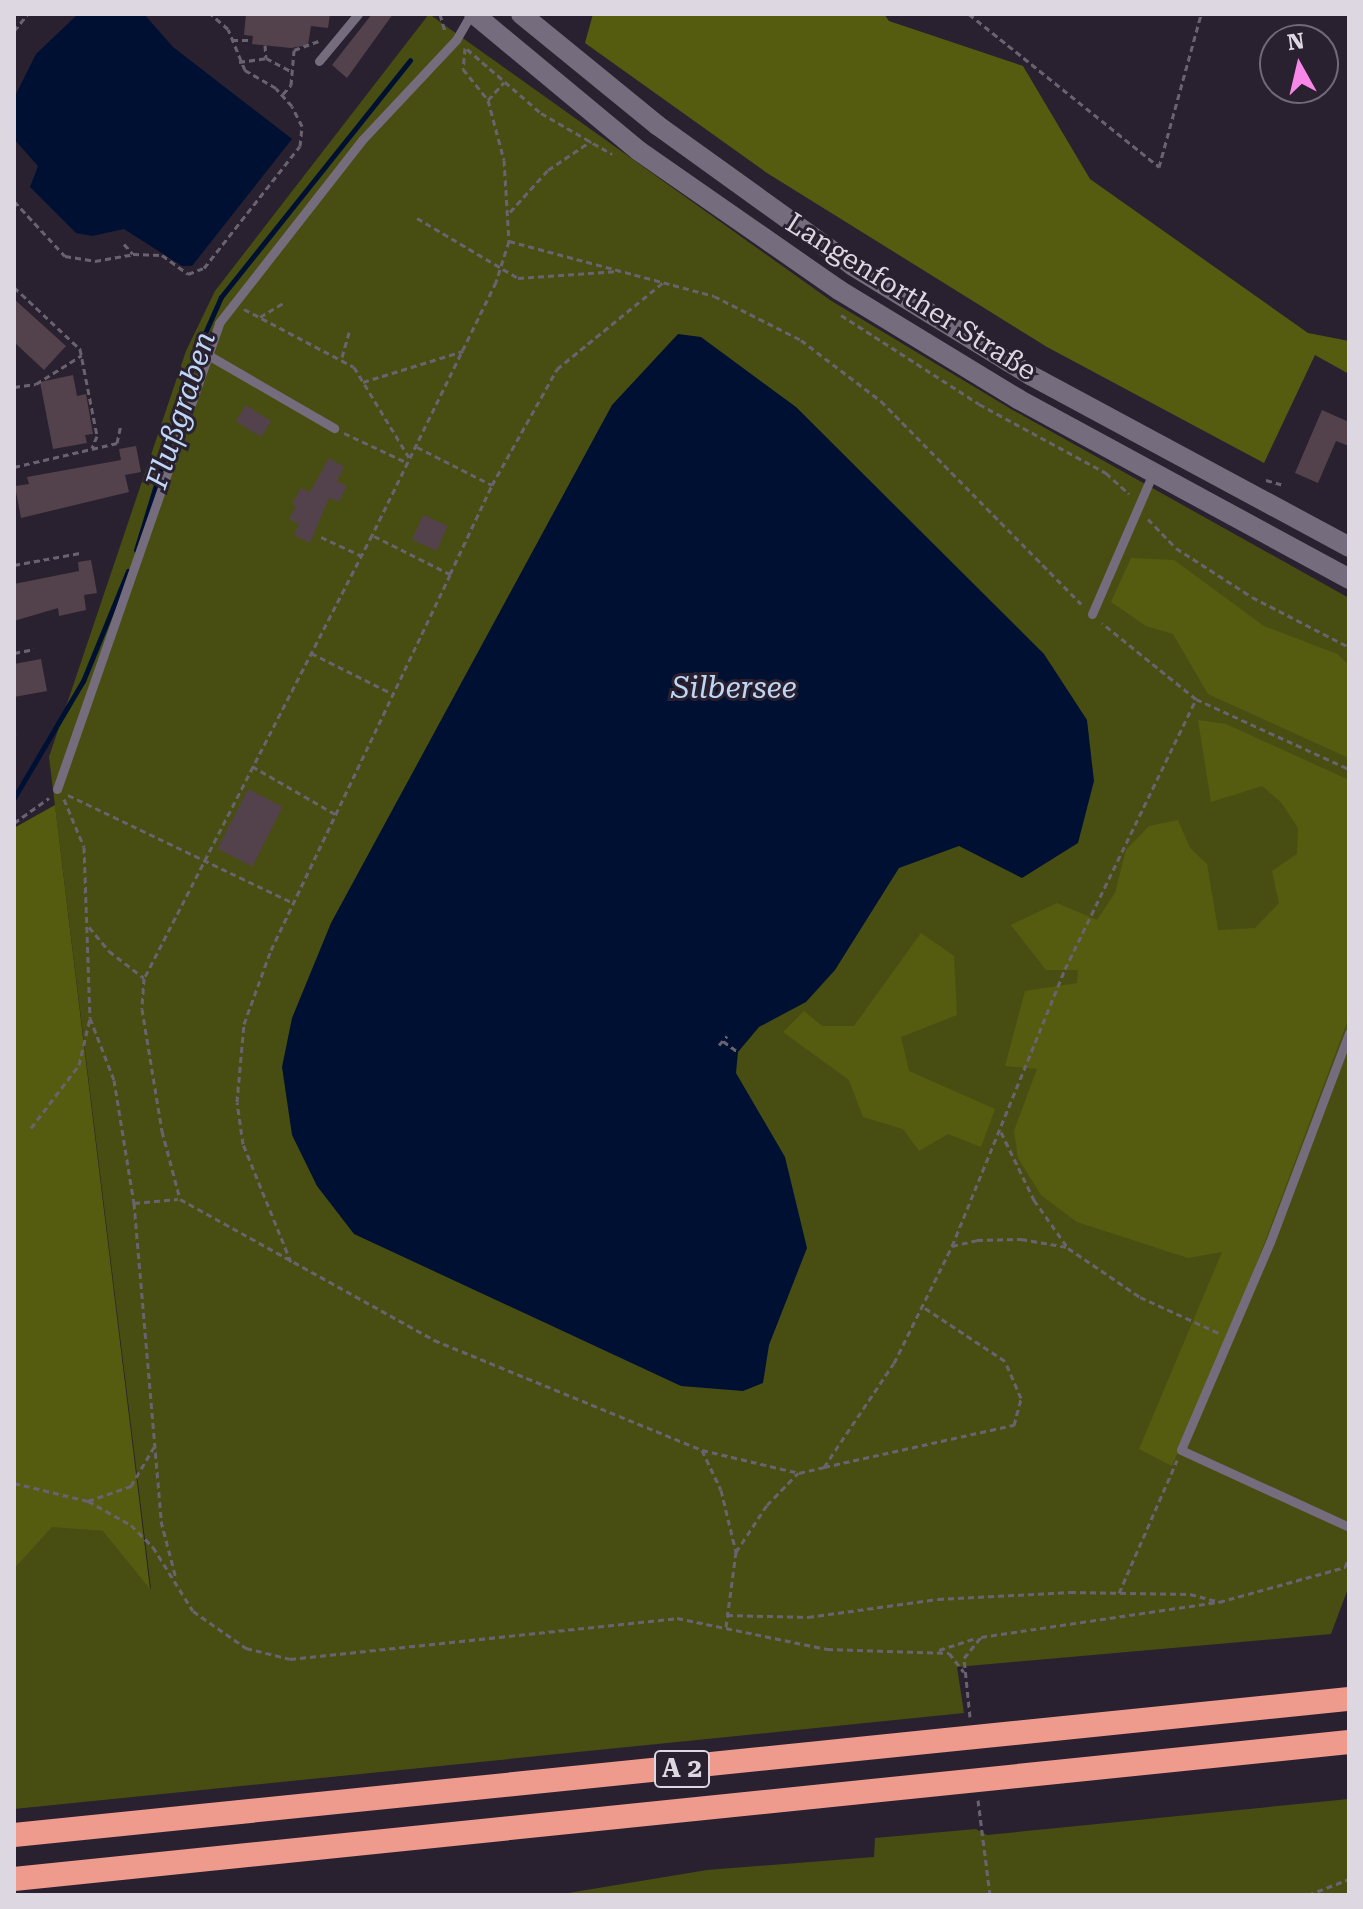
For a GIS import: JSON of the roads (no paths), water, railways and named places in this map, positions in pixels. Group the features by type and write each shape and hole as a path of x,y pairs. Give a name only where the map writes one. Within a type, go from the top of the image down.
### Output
{"highway":[{"name":"A 2","path":"14,1835 1349,1699"},
{"name":"A 2","path":"14,1879 1349,1742"}],"main road":[{"name":"Langenforther Straße","path":"473,14 639,151 839,290 1153,473 1349,579"},
{"name":"Langenforther Straße","path":"521,14 657,125 853,266 1030,375 1349,547"}],"lane":[{"path":"319,61 358,14"},
{"path":"57,789 208,355 232,303 362,140 456,40 473,14"},
{"path":"208,355 334,428"},
{"path":"1092,614 1153,473"},
{"path":"1349,1033 1181,1450 1349,1527"}],"water":[{"path":"78,14 144,14 173,47 292,139 192,266 182,266 124,229 92,236 76,233 30,187 38,166 14,139 14,98 36,54"},
{"name":"Silbersee","path":"678,334 701,337 796,407 1044,654 1087,720 1094,781 1078,843 1022,878 959,846 899,868 835,970 806,1002 759,1027 738,1052 736,1073 785,1157 807,1248 769,1345 763,1383 743,1391 681,1386 354,1234 317,1186 292,1135 282,1067 292,1018 331,923 612,405"}],"waterway":[{"name":"Flußgraben","path":"136,550 197,351 221,297 410,60"},
{"name":"Flußgraben","path":"14,798 83,681 128,571"}]}
